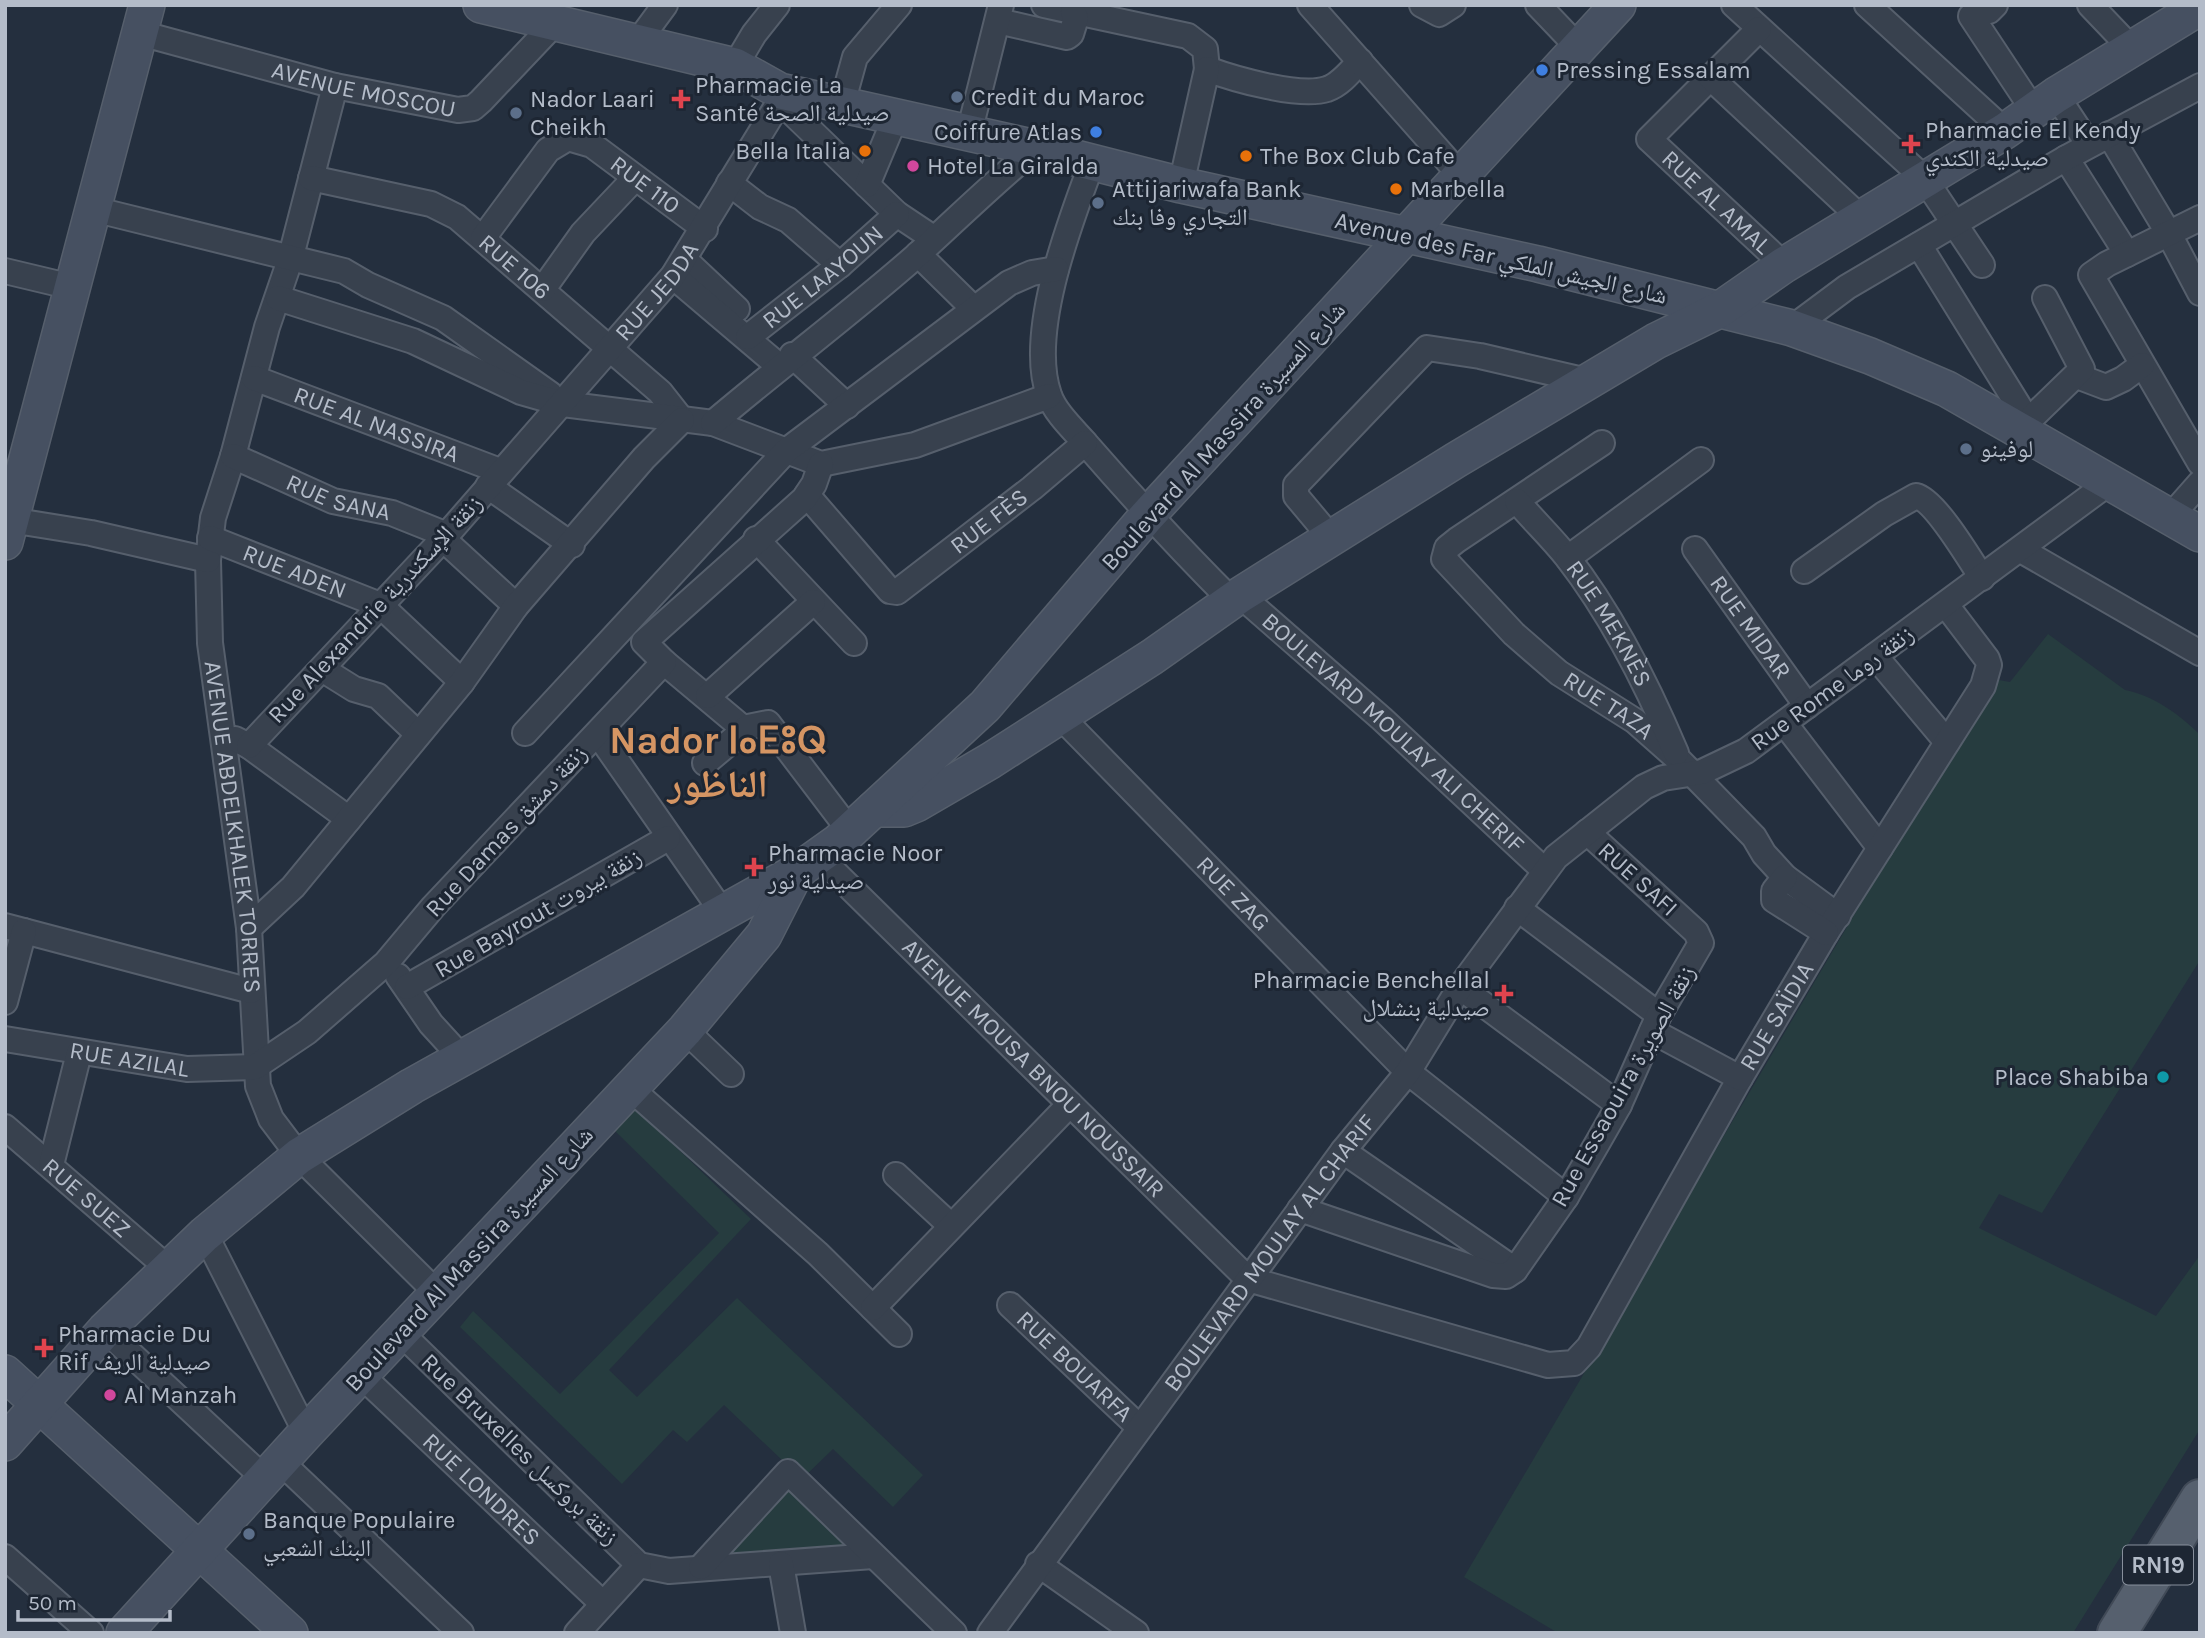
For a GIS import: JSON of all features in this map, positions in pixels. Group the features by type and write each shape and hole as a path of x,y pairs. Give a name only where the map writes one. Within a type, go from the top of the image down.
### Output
{"main road":[{"name":"Avenue des Far شارع الجيش الملكي","path":"481,5 735,66 780,96 842,104 1036,148 1181,185 1538,264 1792,328 1909,372 2024,425 2110,482 2200,534"},
{"name":"Boulevard Al Massira شارع المسيرة","path":"124,1633 306,1433 685,1030 764,935 807,865 862,820 985,706 1147,516 1315,332 1408,236 1618,5"},
{"path":"862,820 916,804 1060,716 1236,598 1587,381 1719,310 1784,265 2005,131 2131,48 2200,7"},
{"path":"8,531 14,467 72,287 144,19"},
{"path":"5,1443 17,1385 105,1330 205,1234 299,1156 345,1125 807,865"},
{"path":"17,1385 202,1549 290,1633"},
{"name":"RN19","path":"2117,1633 2200,1499"}],"street":[{"path":"637,43 665,5"},
{"path":"735,66 754,34 777,5"},
{"path":"842,104 855,57 899,5"},
{"path":"1044,5 1188,36 1205,49 1207,69 1181,185"},
{"path":"1310,5 1462,177"},
{"path":"1422,5 1439,14 1453,5"},
{"path":"1538,5 1579,48"},
{"path":"1734,5 1924,178 1982,265"},
{"path":"1867,5 2005,131"},
{"path":"2090,5 2131,48"},
{"path":"969,134 999,13 1067,37 1071,34 1076,18 1073,12"},
{"path":"1986,12 2045,103 2099,139 2169,234 2200,293"},
{"name":"AVENUE MOSCOU","path":"144,19 335,86 458,110 472,108 555,23"},
{"path":"1759,29 1711,78 1861,218"},
{"path":"1207,69 1260,85 1313,92 1334,86 1360,61"},
{"name":"RUE AL AMAL","path":"1711,78 1649,139 1784,265"},
{"name":"AVENUE ABDELKHALEK TORRES","path":"335,86 290,260 254,378 209,549 210,643 249,928 255,1067 263,1105 279,1132 299,1156 438,1294"},
{"path":"1792,328 1847,287 2066,158 2099,139 2198,92"},
{"path":"780,96 926,246 973,308"},
{"name":"RUE JEDDA","path":"494,478 563,404 680,269 780,96"},
{"path":"867,185 896,116"},
{"name":"RUE 110","path":"483,238 548,150 563,139 575,139 592,145 705,229"},
{"path":"713,423 926,246 992,183 1036,148"},
{"path":"2066,158 2127,254"},
{"path":"1092,163 1056,269 1044,359 1049,396 1147,516 1236,598"},
{"name":"RUE 106","path":"311,178 431,204 457,217 660,392 682,420"},
{"path":"543,289 583,233 635,178"},
{"path":"729,183 760,207 788,220 839,265"},
{"path":"93,209 290,260 344,271 368,285 443,317 563,404"},
{"name":"RUE LAAYOUN","path":"753,333 897,215"},
{"path":"2200,218 2091,275 2200,463"},
{"path":"1919,245 2024,425 2077,376 2082,366 2045,298"},
{"path":"680,269 785,361 847,406"},
{"path":"525,733 786,451 973,308 1022,276 1056,269"},
{"path":"5,271 72,287"},
{"path":"278,298 413,341 497,382 563,404 713,423 821,464 915,445 1049,396"},
{"path":"1332,539 1296,496 1296,485 1425,350 1435,348 1469,354 1587,381"},
{"path":"2077,376 2106,387 2142,365"},
{"name":"RUE AL NASSIRA","path":"254,378 494,478 572,545"},
{"path":"249,928 293,887 462,682 516,606 572,545 644,458 682,420"},
{"name":"RUE FÈS","path":"807,495 890,590 902,590 1085,443"},
{"path":"1517,501 1602,443"},
{"name":"RUE SANA","path":"233,456 334,501 392,513 445,537"},
{"path":"1568,558 1701,460"},
{"path":"644,642 807,495 821,464"},
{"name":"Rue Alexandrie زنقة الإسكندرية","path":"249,746 445,537 494,478"},
{"name":"Rue Rome زنقة روما","path":"1545,871 1564,849 1644,787 1684,767 1730,761 1786,724 2110,482"},
{"path":"2170,517 2200,483"},
{"path":"1804,571 1884,514 1913,497 1922,497 1950,531 1982,578"},
{"name":"RUE TAZA","path":"1517,501 1457,540 1447,548 1444,559 1505,626 1568,680 1635,721 1684,767 1754,837 1764,854 1832,925"},
{"name":"RUE MEKNÈS","path":"1517,501 1568,558 1650,690 1684,767"},
{"name":"RUE ADEN","path":"8,531 91,533 209,549 380,605"},
{"path":"445,537 516,606"},
{"path":"756,540 854,643"},
{"name":"RUE MIDAR","path":"1695,550 1807,706"},
{"path":"2021,550 2200,653"},
{"name":"BOULEVARD MOULAY ALI CHERIF","path":"1236,598 1382,719 1545,871"},
{"path":"708,696 813,602"},
{"path":"380,605 462,682"},
{"name":"RUE SAÏDIA","path":"1248,1279 1548,1366 1574,1363 1583,1356 1740,1078 1832,925 1983,686 1989,665 1987,659 1946,605"},
{"path":"626,622 664,662 708,696 744,729"},
{"path":"1875,656 1947,742"},
{"name":"Rue Damas زنقة دمشق","path":"255,1067 307,1032 386,963 433,907 664,662"},
{"path":"322,669 354,689 378,696 418,734"},
{"name":"RUE ZAG","path":"1060,716 1408,1072 1566,1197"},
{"path":"705,763 744,729 762,722 775,730 862,820"},
{"path":"1786,724 1881,848"},
{"path":"224,734 249,746 349,818"},
{"path":"598,734 668,838 723,913"},
{"name":"RUE SAFI","path":"1587,832 1690,926"},
{"name":"Rue Bayrout زنقة بيروت","path":"407,987 668,838"},
{"name":"AVENUE MOUSA BNOU NOUSSAIR","path":"807,865 1070,1104 1248,1279"},
{"name":"BOULEVARD MOULAY AL CHARIF","path":"990,1633 1343,1151 1408,1072 1460,987 1545,871"},
{"path":"1517,908 1656,1023 1740,1078"},
{"name":"Rue Essaouira زنقة الصويرة","path":"1510,1273 1566,1197 1619,1105 1656,1023 1701,943 1700,937 1690,926"},
{"path":"5,1002 15,928 251,991"},
{"path":"386,963 407,987 431,1024 463,1059"},
{"path":"1460,987 1619,1105"},
{"path":"685,1030 731,1074"},
{"name":"RUE AZILAL","path":"5,1039 187,1069 255,1067"},
{"path":"51,1165 79,1053"},
{"path":"630,1088 818,1254 899,1334"},
{"path":"873,1308 950,1225 1070,1104"},
{"name":"RUE SUEZ","path":"5,1127 169,1269"},
{"path":"1343,1151 1510,1273"},
{"path":"895,1175 950,1225"},
{"path":"1300,1209 1493,1275 1510,1273"},
{"path":"205,1234 306,1433"},
{"name":"RUE BOUARFA","path":"1010,1305 1139,1427"},
{"path":"105,1330 273,1470 461,1633"},
{"name":"Rue Bruxelles زنقة بروكسل","path":"401,1333 639,1566"},
{"name":"RUE LONDRES","path":"361,1375 603,1604"},
{"path":"701,1567 788,1472 873,1556 944,1632"},
{"path":"577,1633 639,1566 669,1571 873,1556"},
{"path":"5,1558 91,1633"},
{"path":"781,1564 793,1633"},
{"path":"1038,1564 1136,1633"}],"green space":[{"path":"2048,634 2125,690 2166,707 2200,735 2200,960 2042,1213 1999,1194 1979,1228 2156,1316 2200,1255 2200,1429 2073,1633 1558,1633 1464,1577 1993,679 2010,682"},
{"path":"636,1109 751,1219 609,1370 637,1397 737,1298 923,1475 893,1507 833,1449 802,1479 724,1405 687,1442 673,1430 622,1484 460,1327 473,1311 560,1394 719,1233 615,1131"},
{"path":"783,1483 851,1548 714,1556"}],"place":[{"name":"Pressing Essalam","path":"1542,70"},
{"name":"Credit du Maroc","path":"957,97"},
{"name":"Pharmacie La Santé صيدلية الصحة","path":"681,99"},
{"name":"Nador Laari Cheikh","path":"516,113"},
{"name":"Coiffure Atlas","path":"1096,132"},
{"name":"Pharmacie El Kendy صيدلية الكندي","path":"1911,144"},
{"name":"Bella Italia","path":"865,151"},
{"name":"The Box Club Cafe","path":"1246,156"},
{"name":"Hotel La Giralda","path":"913,166"},
{"name":"Marbella","path":"1396,189"},
{"name":"Attijariwafa Bank التجاري وفا بنك","path":"1098,203"},
{"name":"لوفينو","path":"1966,449"},
{"name":"Pharmacie Noor صيدلية نور","path":"754,867"},
{"name":"Pharmacie Benchellal صيدلية بنشلال","path":"1504,994"},
{"name":"Place Shabiba","path":"2163,1077"},
{"name":"Pharmacie Du Rif صيدلية الريف","path":"44,1348"},
{"name":"Al Manzah","path":"110,1395"},
{"name":"Banque Populaire البنك الشعبي","path":"249,1534"}],"district":[{"name":"Nador ⵏⴰⴹⵓⵕ الناظور","path":"718,762"}]}
